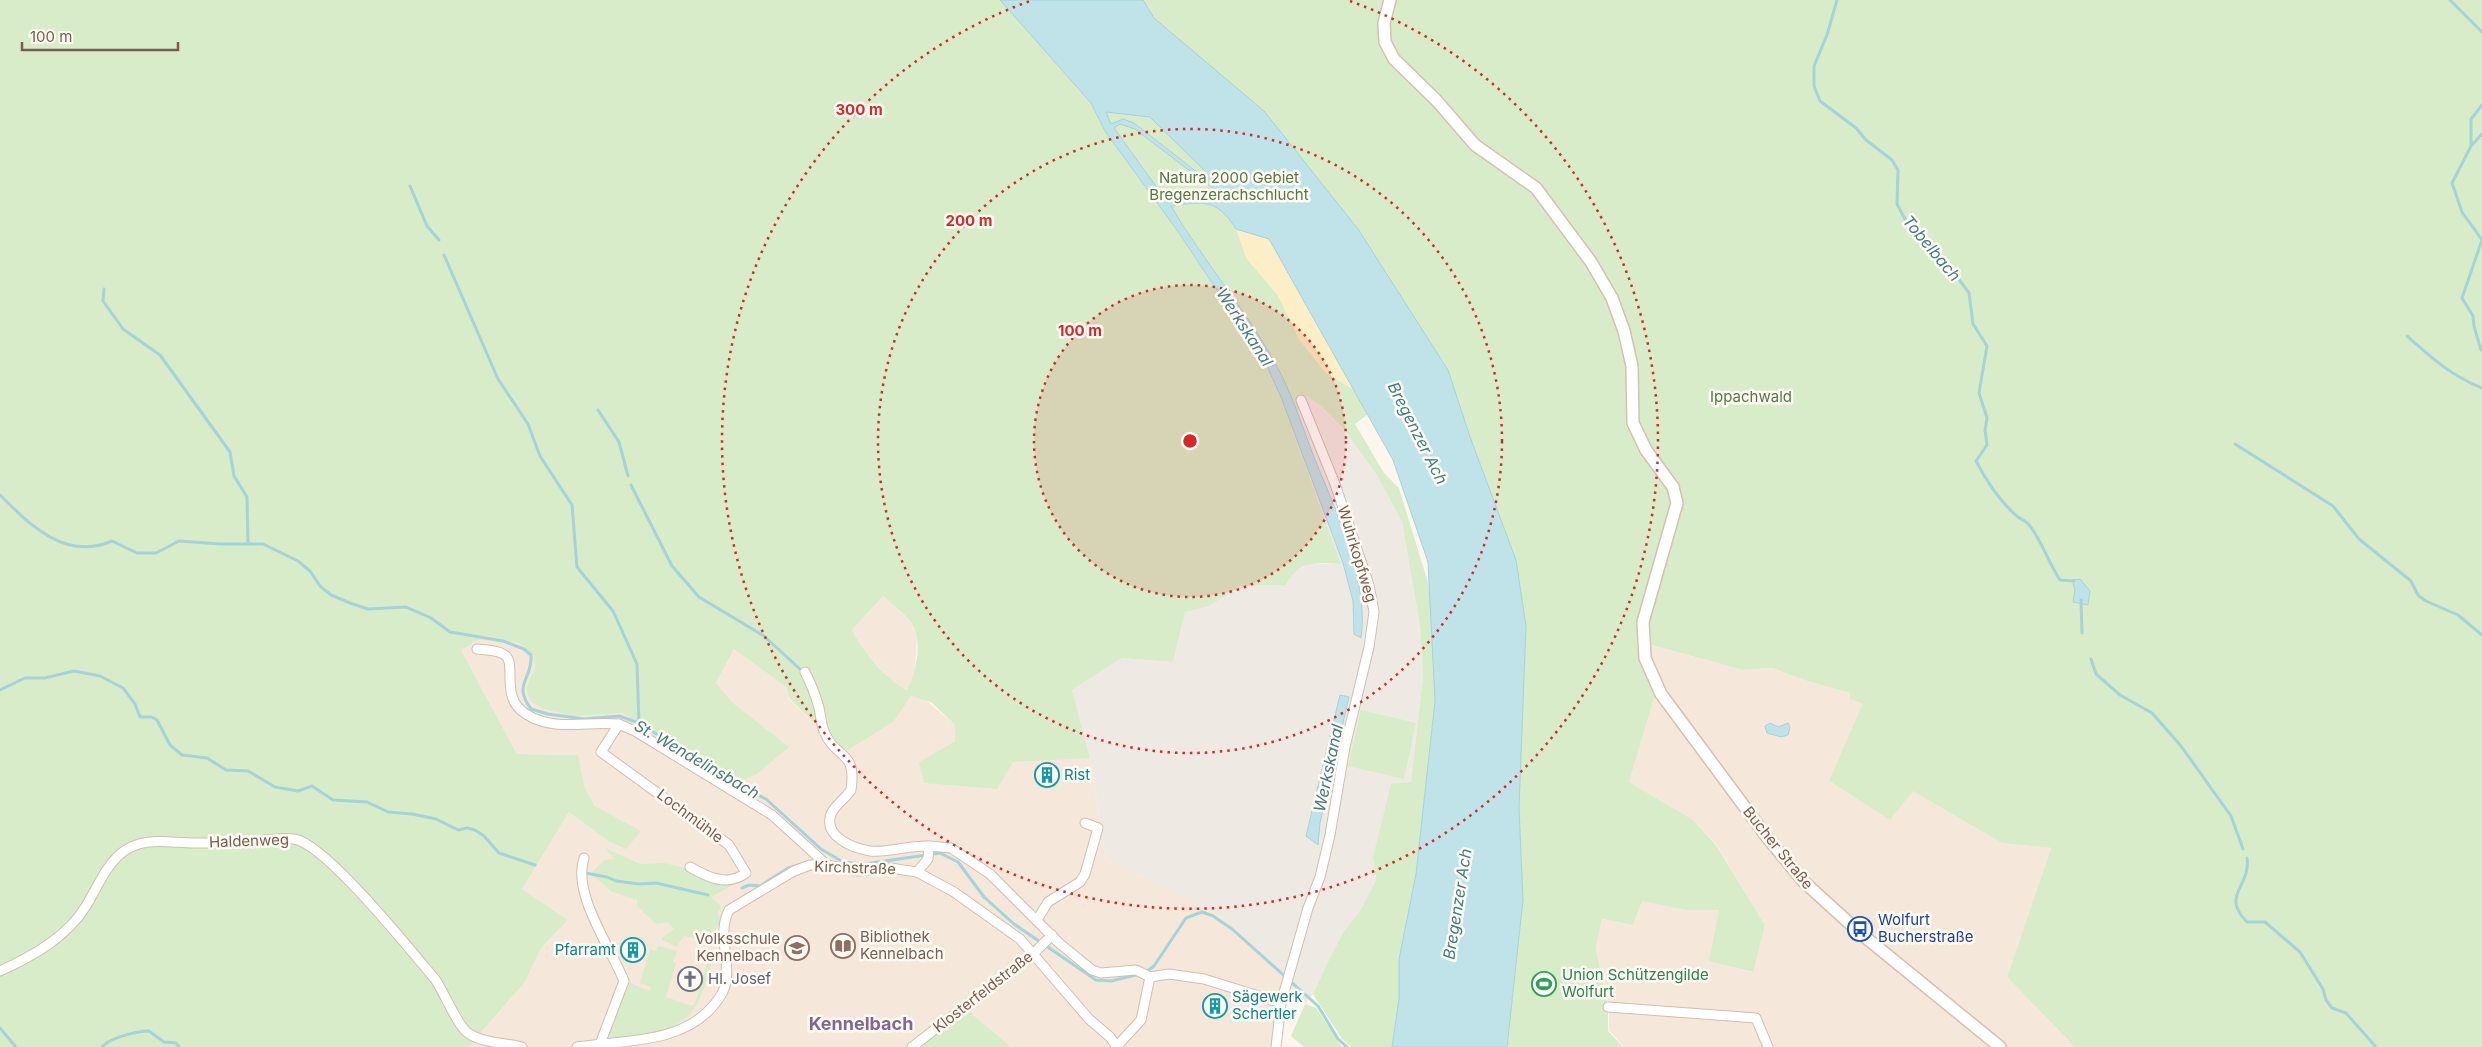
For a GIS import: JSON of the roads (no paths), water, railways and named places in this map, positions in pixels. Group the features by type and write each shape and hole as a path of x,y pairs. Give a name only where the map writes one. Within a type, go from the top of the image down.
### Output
{"street":[{"name":"Bucher Straße","path":"1390,0 1384,23 1385,42 1394,59 1437,101 1475,145 1536,188 1591,262 1612,298 1624,331 1632,366 1633,423 1646,450 1673,487 1677,503 1643,622 1645,658 1661,694 1791,868 1859,932 2000,1047"},
{"name":"Wuhrkopfweg","path":"1276,1047 1281,1003 1308,908 1320,877 1330,835 1345,747 1369,647 1374,612 1369,585 1335,484 1301,400"},
{"path":"477,649 502,653 508,656 510,662 510,695 524,713 548,723 577,726 619,724 667,749 772,815 827,864"},
{"path":"805,672 814,691 824,731 834,749 848,757 853,778 851,790 832,811 829,823 833,834 844,842 870,851 929,852 951,848 975,863 1004,887 1037,920 1050,937 1092,970 1101,973 1169,974 1204,979 1281,1003"},
{"name":"Lochmühle","path":"619,724 601,752 729,845 746,872 740,877 728,880 709,878 690,867"},
{"path":"1037,920 1048,902 1080,882 1085,874 1098,828 1085,823"},
{"name":"Haldenweg","path":"0,971 19,962 63,933 86,906 110,865 119,855 140,842 217,843 295,839 309,844 329,860 356,888 435,979 457,1019 468,1034 522,1047"},
{"path":"917,872 929,852"},
{"path":"584,858 581,881 585,897 624,981 600,1044"},
{"name":"Kirchstraße","path":"577,1047 652,1038 678,1032 695,1024 719,999 726,983 727,956 723,932 724,919 729,910 794,871 810,865 827,864 859,871 890,868 917,872 932,878 1002,924 1035,952 1056,982 1089,1019 1117,1046"},
{"name":"Klosterfeldstraße","path":"912,1047 1035,952 1050,937"},
{"path":"1117,1046 1141,1020 1146,974"},
{"path":"1608,1007 1756,1018 1768,1047"}],"water":[{"path":"1000,0 1143,0 1154,18 1264,111 1358,229 1448,370 1470,437 1516,560 1526,626 1519,808 1523,900 1507,1047 1392,1047 1399,999 1399,959 1416,874 1435,701 1428,562 1393,460 1269,239 1236,229 1222,212 1209,204 1192,203 1171,206 1262,341 1290,394 1339,519 1355,568 1360,592 1361,638 1354,634 1353,601 1343,563 1281,397 1266,364 1179,233 1105,131 1091,103","holes":["1106,112 1150,117 1205,171 1207,180 1134,123 1123,119 1111,124","1120,124 1135,129 1216,191 1212,195 1208,194 1197,199 1168,203 1114,128"]},
{"path":"2080,579 2090,591 2088,605 2073,602 2075,589 2072,580"},
{"name":"Werkskanal","path":"1340,695 1349,697 1320,823 1318,845 1306,836"},
{"path":"1770,723 1778,727 1788,723 1790,727 1788,735 1781,737 1767,733 1765,726"}],"waterway":[{"name":"Tobelbach","path":"1837,0 1827,35 1814,66 1814,86 1820,101 1856,128 1866,140 1892,160 1898,170 1897,204 1906,221 1919,238 1941,255 1969,293 1973,324 1987,346 1979,393 1987,418 1985,430 1987,445 1976,461 2000,498 2018,517 2030,526 2060,580 2074,581"},
{"path":"2450,0 2482,32"},
{"path":"2481,350 2473,316 2462,298 2482,240 2462,212 2452,183 2471,146 2471,119 2482,105"},
{"path":"2471,146 2482,134"},
{"path":"410,186 427,226 439,240"},
{"path":"444,255 498,379 528,424 540,456 572,505 577,567 613,611 637,664 639,723"},
{"path":"104,289 103,301 123,329 160,355 230,452 234,476 247,497 248,543"},
{"path":"2407,336 2451,372 2482,388"},
{"path":"598,410 619,442 628,476"},
{"path":"2235,444 2333,506 2359,539 2411,581 2418,595 2426,601 2458,615 2482,635"},
{"path":"631,485 672,566 699,597 764,636 801,670"},
{"name":"St. Wendelinsbach","path":"0,495 37,528 50,537 65,543 79,547 95,546 112,541 137,553 156,553 179,541 220,544 263,544 298,561 310,571 320,586 331,595 350,603 368,609 406,607 431,618 450,632 503,641 524,649 531,655 531,663 523,687 523,693 531,709 548,714 584,719 619,716 639,723 732,782 766,799 821,849 843,862 864,864 940,853 958,862 984,897 1014,924 1096,980 1111,981 1140,974"},
{"path":"2081,600 2082,633"},
{"path":"2091,659 2096,674 2120,695 2152,713 2181,746 2231,816 2243,849"},
{"path":"0,690 25,678 45,678 74,671 100,676 123,688 135,704 140,717 152,717 157,720 170,745 182,755 207,758 226,770 248,771 275,787 298,791 312,786 333,800 367,802 388,812 436,819 458,830 467,828 475,830 484,836 499,853 535,865"},
{"path":"2247,858 2245,876 2236,898 2239,913 2247,922 2265,922 2300,952 2323,989 2326,1000 2332,1008 2346,1013 2376,1047"},
{"path":"742,888 749,885 760,886 788,868 816,860"},
{"path":"585,873 607,877 616,881 639,884 656,883 708,895"},
{"name":"St. Wendelinsbach","path":"1146,972 1154,966 1186,918 1202,912 1213,916 1232,929 1318,1006 1338,1039 1347,1047"},
{"path":"0,1028 16,1047"},
{"path":"102,1047 124,1036 149,1031 164,1042 176,1043 179,1047"}],"place":[{"name":"Rist","path":"1047,775"},
{"name":"Wolfurt Bucherstraße","path":"1860,929"},
{"name":"Bibliothek Kennelbach","path":"843,946"},
{"name":"Volksschule Kennelbach","path":"797,948"},
{"name":"Pfarramt","path":"633,950"},
{"name":"Hl. Josef","path":"690,979"},
{"name":"Union Schützengilde Wolfurt","path":"1544,984"},
{"name":"Sägewerk Schertler","path":"1215,1006"}],"district":[{"name":"Kennelbach","path":"861,1024"}],"park label":[{"name":"Natura 2000 Gebiet Bregenzerachschlucht","path":"1229,186"},
{"name":"Ippachwald","path":"1751,397"}],"water label":[{"name":"Bregenzer Ach","path":"1418,433"},
{"name":"Bregenzer Ach","path":"1457,904"}]}
